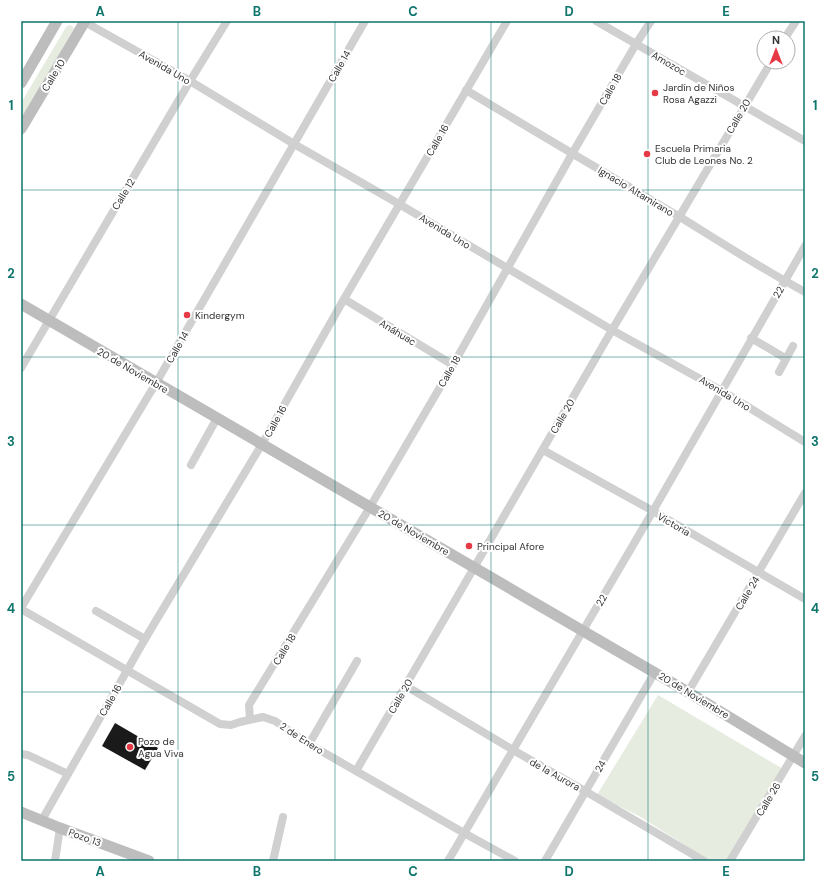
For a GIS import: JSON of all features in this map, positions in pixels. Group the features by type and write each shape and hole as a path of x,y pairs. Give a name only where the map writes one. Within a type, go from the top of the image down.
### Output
{"main road":[{"path":"21,83 57,21"},
{"name":"Calle 10","path":"21,129 84,21"},
{"name":"20 de Noviembre","path":"21,304 655,672 805,763"},
{"name":"Pozo 13","path":"21,812 149,861"}],"street":[{"name":"Avenida Uno","path":"84,21 190,81 294,144 399,204 612,330 722,391 805,442"},
{"name":"Calle 12","path":"21,368 227,21"},
{"name":"Calle 14","path":"21,608 156,383 365,21"},
{"name":"Calle 16","path":"42,820 145,639 262,444 399,204 507,21"},
{"name":"Amozoc","path":"596,21 805,140"},
{"name":"Calle 18","path":"250,720 249,705 370,507 453,365 572,154 651,21"},
{"path":"790,30 796,21"},
{"name":"Calle 20","path":"356,772 612,330 766,70"},
{"name":"Ignacio Altamirano","path":"466,90 680,217 784,281 805,292"},
{"name":"22","path":"448,861 805,246"},
{"name":"Anáhuac","path":"344,299 453,365"},
{"path":"751,338 786,358"},
{"path":"779,372 793,346"},
{"path":"191,465 217,418"},
{"name":"Victoria","path":"543,450 805,599"},
{"name":"Calle 24","path":"688,692 805,493"},
{"name":"2 de Enero","path":"21,608 220,724 231,725 263,717 275,721 309,744 356,772 515,861"},
{"path":"96,611 145,639"},
{"path":"309,744 357,662"},
{"name":"24","path":"545,861 655,672"},
{"name":"de la Aurora","path":"406,686 512,750 704,861"},
{"name":"Calle 26","path":"730,861 805,736"},
{"path":"21,754 28,755 68,774"},
{"path":"273,861 283,817"},
{"path":"55,861 60,828"}],"shaded area":[{"path":"69,25 74,28 21,121 21,103 66,27"},
{"path":"658,695 783,769 729,861 710,861 639,816 597,795"}],"building":[{"name":"Pozo de Agua Viva","path":"115,723 158,748 145,770 102,746"}],"place":[{"name":"Jardín de Niños Rosa Agazzi","path":"655,93"},
{"name":"Escuela Primaria Club de Leones No. 2","path":"647,154"},
{"name":"Kindergym","path":"187,315"},
{"name":"Principal Afore","path":"469,546"},
{"name":"Pozo de Agua Viva","path":"130,747"}]}
